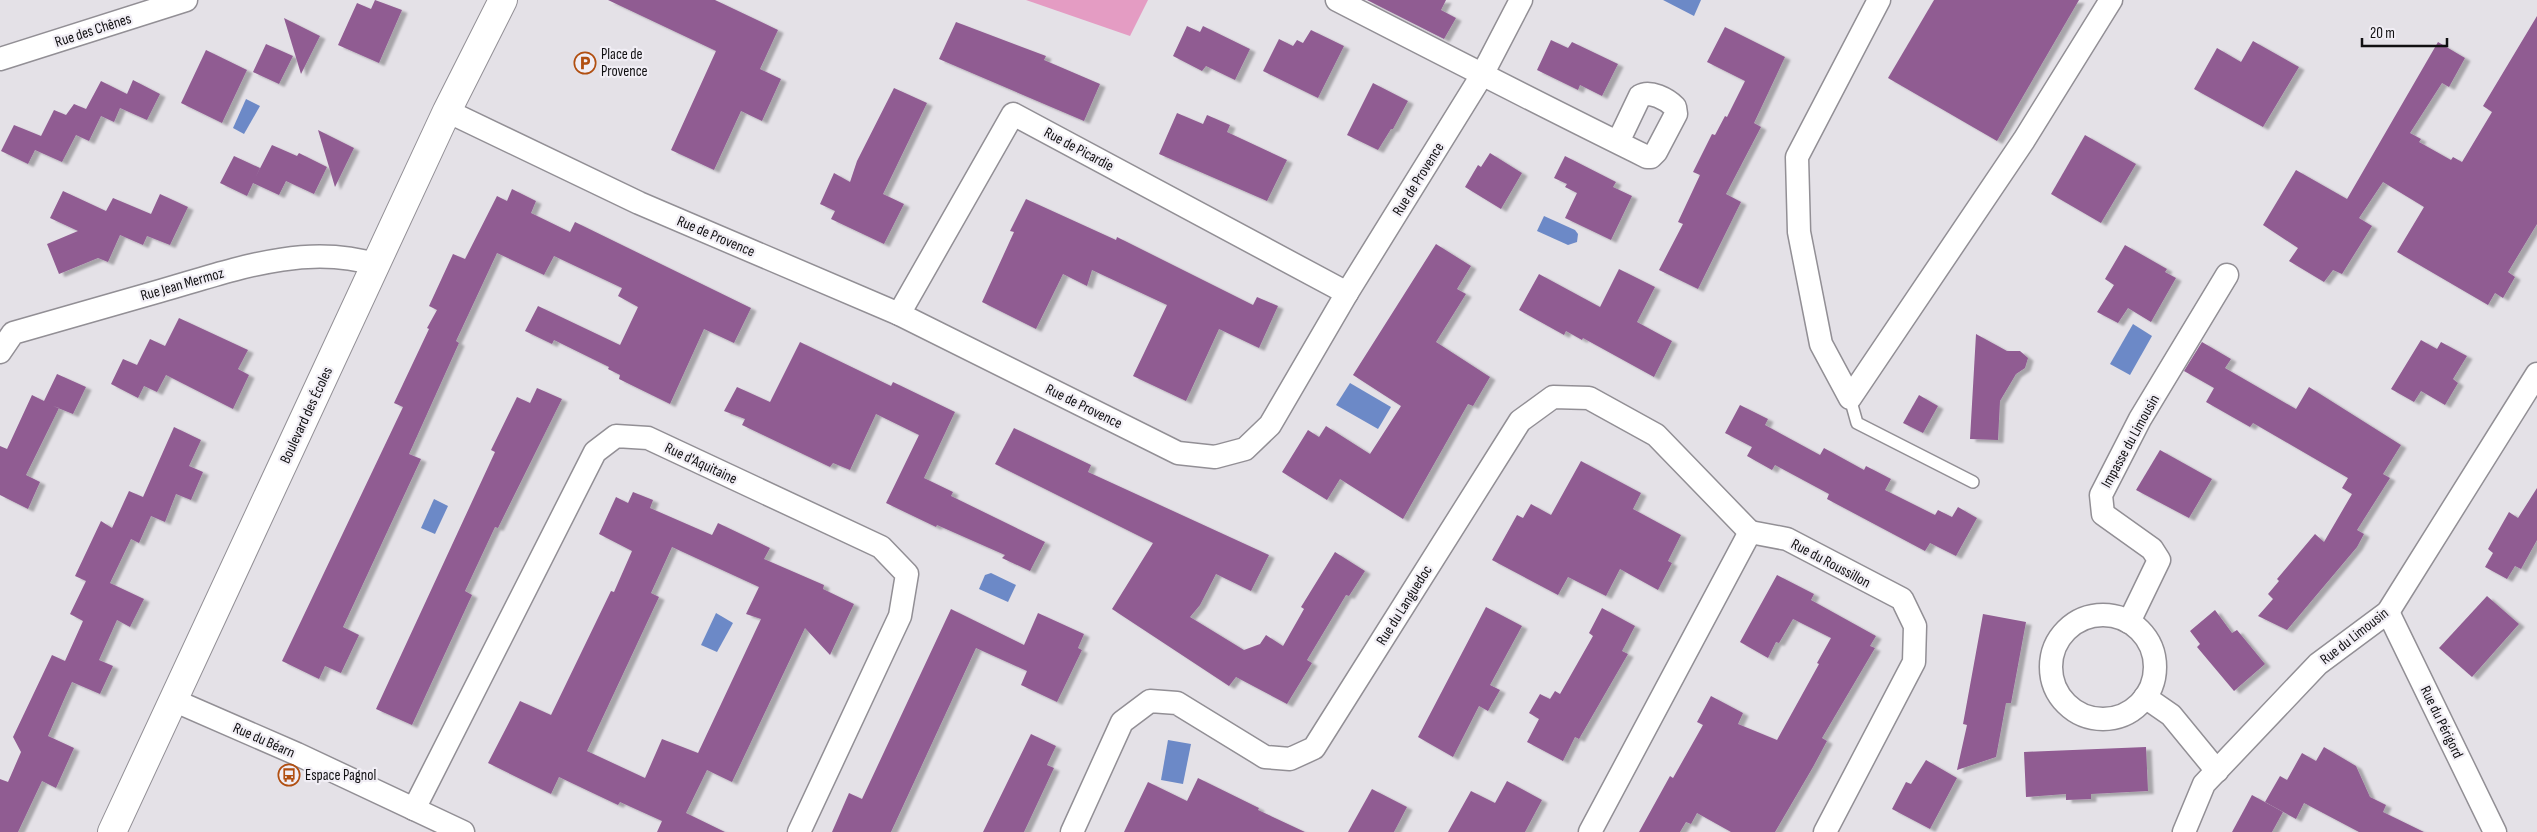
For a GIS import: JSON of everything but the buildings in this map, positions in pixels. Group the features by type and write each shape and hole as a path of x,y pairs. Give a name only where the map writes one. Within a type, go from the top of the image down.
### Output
{"street":[{"name":"Rue des Chênes","path":"0,59 186,0"},
{"path":"1337,0 1482,75 1618,142"},
{"name":"Rue de Provence","path":"447,111 639,202 899,314 1178,453 1215,457 1245,449 1270,425 1347,294 1482,75 1521,0"},
{"path":"1879,0 1797,157 1799,232 1821,344 1850,398 2024,140 2111,0"},
{"name":"Boulevard des Écoles","path":"112,832 377,265 497,2"},
{"name":"Rue de Picardie","path":"899,314 1014,114 1347,294"},
{"name":"Rue Jean Mermoz","path":"0,352 13,333 259,262 321,256 356,258 377,265"},
{"name":"Impasse du Limousin","path":"2129,622 2159,560 2152,549 2103,514 2100,495 2140,419 2226,276"},
{"name":"Rue du Limousin","path":"2184,832 2204,784 2318,664 2388,612 2537,374"},
{"name":"Rue du Languedoc","path":"1072,832 1122,722 1150,701 1176,703 1265,757 1290,759 1314,748 1520,421 1553,397 1589,398 1656,435 1750,532"},
{"name":"Rue d'Aquitaine","path":"414,809 595,452 616,436 624,436 648,438 881,547 907,574 900,616 799,832"},
{"path":"1590,832 1750,532"},
{"name":"Rue du Roussillon","path":"1750,532 1787,539 1902,600 1915,626 1914,662 1825,832"},
{"name":"Rue du Périgord","path":"2388,612 2495,832"},
{"path":"2093,615 2108,615 2129,622 2145,636 2152,650 2155,664 2154,679 2145,697 2139,705 2127,713 2113,718 2098,719 2084,716 2071,708 2061,697 2054,684 2051,670 2052,655 2058,641 2067,629 2078,620 2093,615"},
{"path":"2145,697 2171,715 2217,771"},
{"name":"Rue du Béarn","path":"173,700 463,832"}],"lane":[{"path":"1850,398 1856,424 1973,482"}],"shaded area":[{"path":"1026,0 1148,0 1130,36"}],"water":[{"path":"1663,0 1701,0 1694,16"},
{"path":"246,99 260,106 244,134 233,128"},
{"path":"1544,216 1575,230 1578,234 1577,242 1568,245 1537,231"},
{"path":"2133,324 2152,336 2130,375 2110,364"},
{"path":"1350,383 1391,407 1378,429 1336,405"},
{"path":"434,499 448,506 435,534 421,528"},
{"path":"991,573 1016,585 1008,602 979,589 985,575"},
{"path":"716,613 733,623 717,652 701,645"},
{"path":"1168,740 1191,744 1183,784 1161,780"}],"place":[{"name":"Place de Provence","path":"585,63"},
{"name":"Espace Pagnol","path":"289,775"}]}
